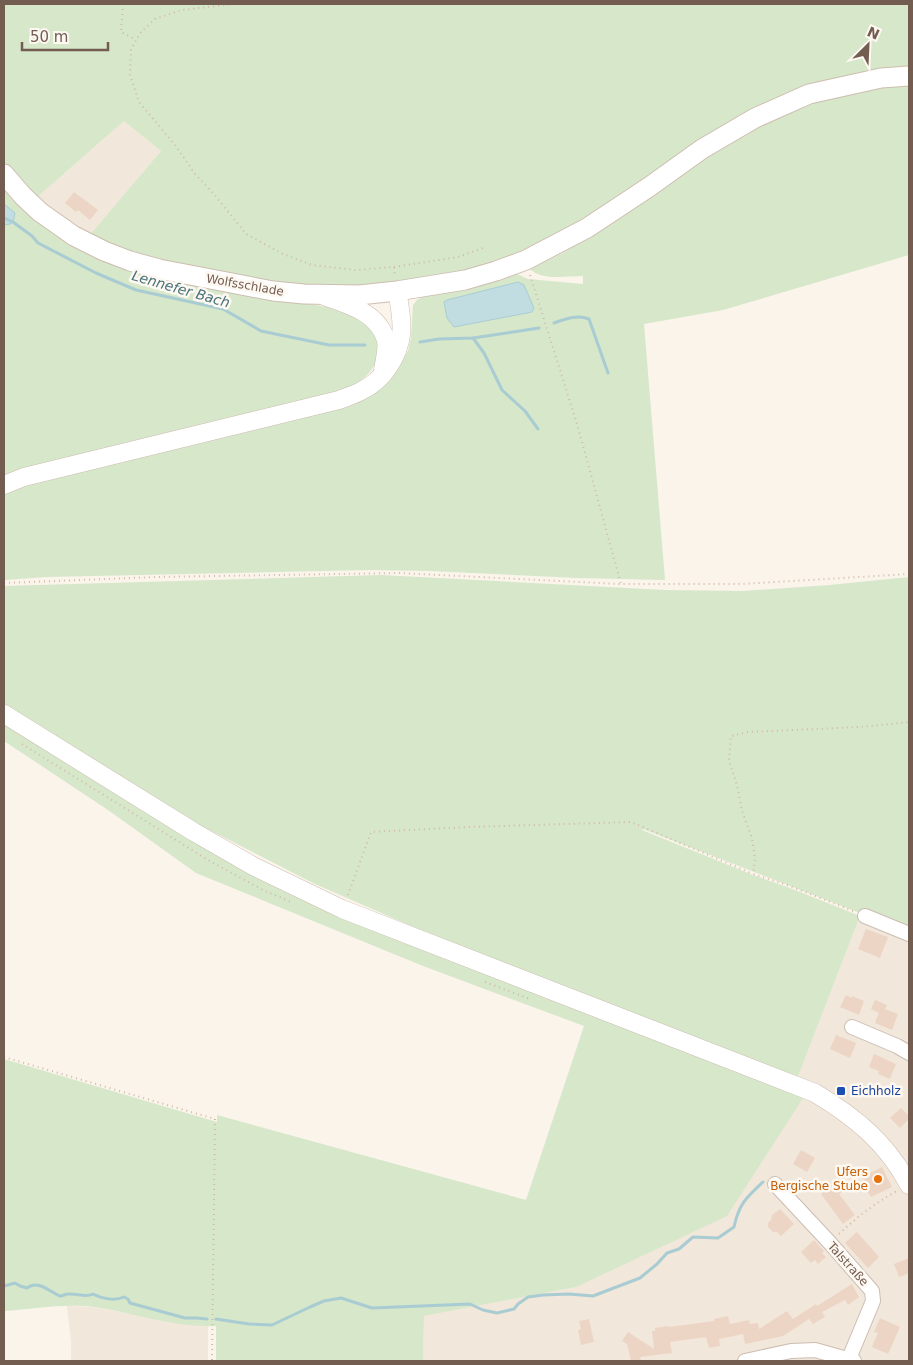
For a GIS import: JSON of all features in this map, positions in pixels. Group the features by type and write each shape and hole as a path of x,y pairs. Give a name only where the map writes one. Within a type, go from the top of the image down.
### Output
{"main road":[{"name":"Wolfsschlade","path":"4,174 40,212 74,236 130,261 159,269 273,291 358,295 397,291 465,280 526,260 587,228 702,149 755,118 809,94 881,78 909,76"}],"street":[{"path":"4,485 24,478 339,400 361,391 383,375 393,360 401,342 402,327 397,291"},
{"path":"318,294 354,307 380,326 386,341 383,375"},
{"path":"4,714 186,827 253,866 342,909 814,1093 856,1120 904,1162 909,1184"},
{"path":"865,916 909,934"},
{"path":"852,1028 897,1046 909,1053"},
{"name":"Talstraße","path":"746,1361 791,1351 815,1350 850,1360 873,1301 872,1291 775,1184"}],"path":[{"path":"123,4 121,32 136,40"},
{"path":"234,4 182,10 155,19 140,32 131,49 130,75 139,102 175,145 194,174 213,193 246,234 283,254 312,264 355,270 394,267 458,257 486,247"},
{"path":"526,260 577,424 621,584"},
{"path":"394,267 397,291"},
{"path":"4,583 398,572 621,584 742,584 909,574"},
{"path":"753,874 755,859 752,838 742,811 737,785 729,760 731,736 748,732 909,722"},
{"path":"342,909 370,832 632,822 753,874 790,886 865,916"},
{"path":"4,1057 215,1119 212,1361"},
{"path":"830,1243 854,1220 878,1201 909,1184"}],"shaded area":[{"path":"124,121 161,151 89,236 35,199"},
{"path":"860,916 909,936 909,1361 423,1361 424,1316 576,1287 797,1079"},
{"path":"67,1306 93,1307 208,1326 208,1361 71,1361"}],"green space":[{"path":"4,4 909,4 909,68 844,78 583,222 544,242 476,268 409,282 354,287 276,284 134,255 89,236 161,151 124,121 35,199 12,175 4,163"},
{"path":"909,84 909,255 723,310 644,324 665,580 369,570 47,577 4,580 4,492 27,484 347,404 400,363 408,351 411,338 413,305 422,297 469,288 517,274 528,279 583,284 583,276 548,276 535,273 530,269 563,253 590,236 704,157 759,124 783,113 847,93"},
{"path":"4,184 68,240 287,300 339,309 356,314 377,332 378,349 375,363 361,380 329,395 4,478"},
{"path":"381,575 665,590 742,591 909,577 909,932 642,830 860,916 797,1079 434,936 315,884 198,824 4,704 4,586"},
{"path":"4,723 189,840 303,894 805,1095 727,1216 576,1287 424,1316 423,1361 216,1361 216,1326 186,1325 84,1306 4,1311 4,1059 217,1122 217,1115 526,1200 584,1026 423,966 196,873 108,810 4,741"}],"water":[{"path":"4,204 15,213 13,222 4,225"},
{"path":"518,282 524,285 534,308 532,312 454,327 447,318 444,302 447,300"}],"building":[{"path":"74,192 98,210 90,220 78,210 76,212 65,203"},
{"path":"866,929 888,937 880,958 858,949"},
{"path":"846,995 864,1001 859,1015 840,1007"},
{"path":"875,1000 887,1005 885,1009 898,1014 892,1030 875,1023 879,1013 871,1009"},
{"path":"836,1035 856,1043 850,1058 830,1049"},
{"path":"874,1054 896,1064 890,1079 878,1074 879,1071 869,1067"},
{"path":"901,1108 909,1116 909,1119 900,1128 890,1118"},
{"path":"801,1150 815,1158 807,1172 793,1164"},
{"path":"882,1167 892,1187 871,1197 862,1177"},
{"path":"840,1179 847,1188 839,1194 855,1215 843,1224 821,1194"},
{"path":"780,1209 794,1224 781,1236 768,1227 772,1215"},
{"path":"857,1232 879,1257 868,1268 845,1243"},
{"path":"814,1240 824,1251 822,1253 826,1257 818,1264 815,1260 811,1263 801,1252"},
{"path":"909,1258 909,1273 899,1277 894,1264"},
{"path":"852,1284 859,1297 848,1305 845,1300 822,1312 825,1317 813,1324 809,1319 783,1336 745,1344 743,1334 719,1339 720,1346 709,1348 706,1337 670,1342 672,1353 640,1357 641,1361 631,1361 627,1344 622,1341 628,1332 654,1349 652,1331 655,1331 655,1328 714,1321 714,1319 728,1316 730,1324 749,1320 750,1324 758,1323 759,1329 787,1311 793,1319"},
{"path":"880,1318 900,1327 888,1354 872,1347 878,1333 874,1332"},
{"path":"589,1319 594,1342 581,1345 578,1330 581,1329 579,1321"}],"waterway":[{"name":"Lennefer Bach","path":"4,218 13,222 32,236 38,243 96,273 136,290 223,309 261,331 329,345 365,345"},
{"name":"Lennefer Bach","path":"554,323 576,317 589,319 608,373"},
{"name":"Lennefer Bach","path":"420,342 439,339 473,338 539,328"},
{"name":"Lennefer Bach","path":"473,338 484,353 502,390 525,411 538,429"},
{"path":"216,1319 272,1325 324,1301 341,1298 372,1308 470,1304 483,1310 497,1313 514,1309 528,1297 569,1294 593,1296 640,1278 667,1253 679,1249 693,1237 718,1238 734,1227 744,1202 763,1182"},
{"path":"4,1286 15,1283 27,1288 35,1285 44,1287 60,1296 68,1294 87,1296 93,1294 109,1299 124,1297 130,1303 185,1318 207,1319"}],"place":[{"name":"Eichholz","path":"841,1091"},
{"name":"Ufers Bergische Stube","path":"878,1179"}]}
